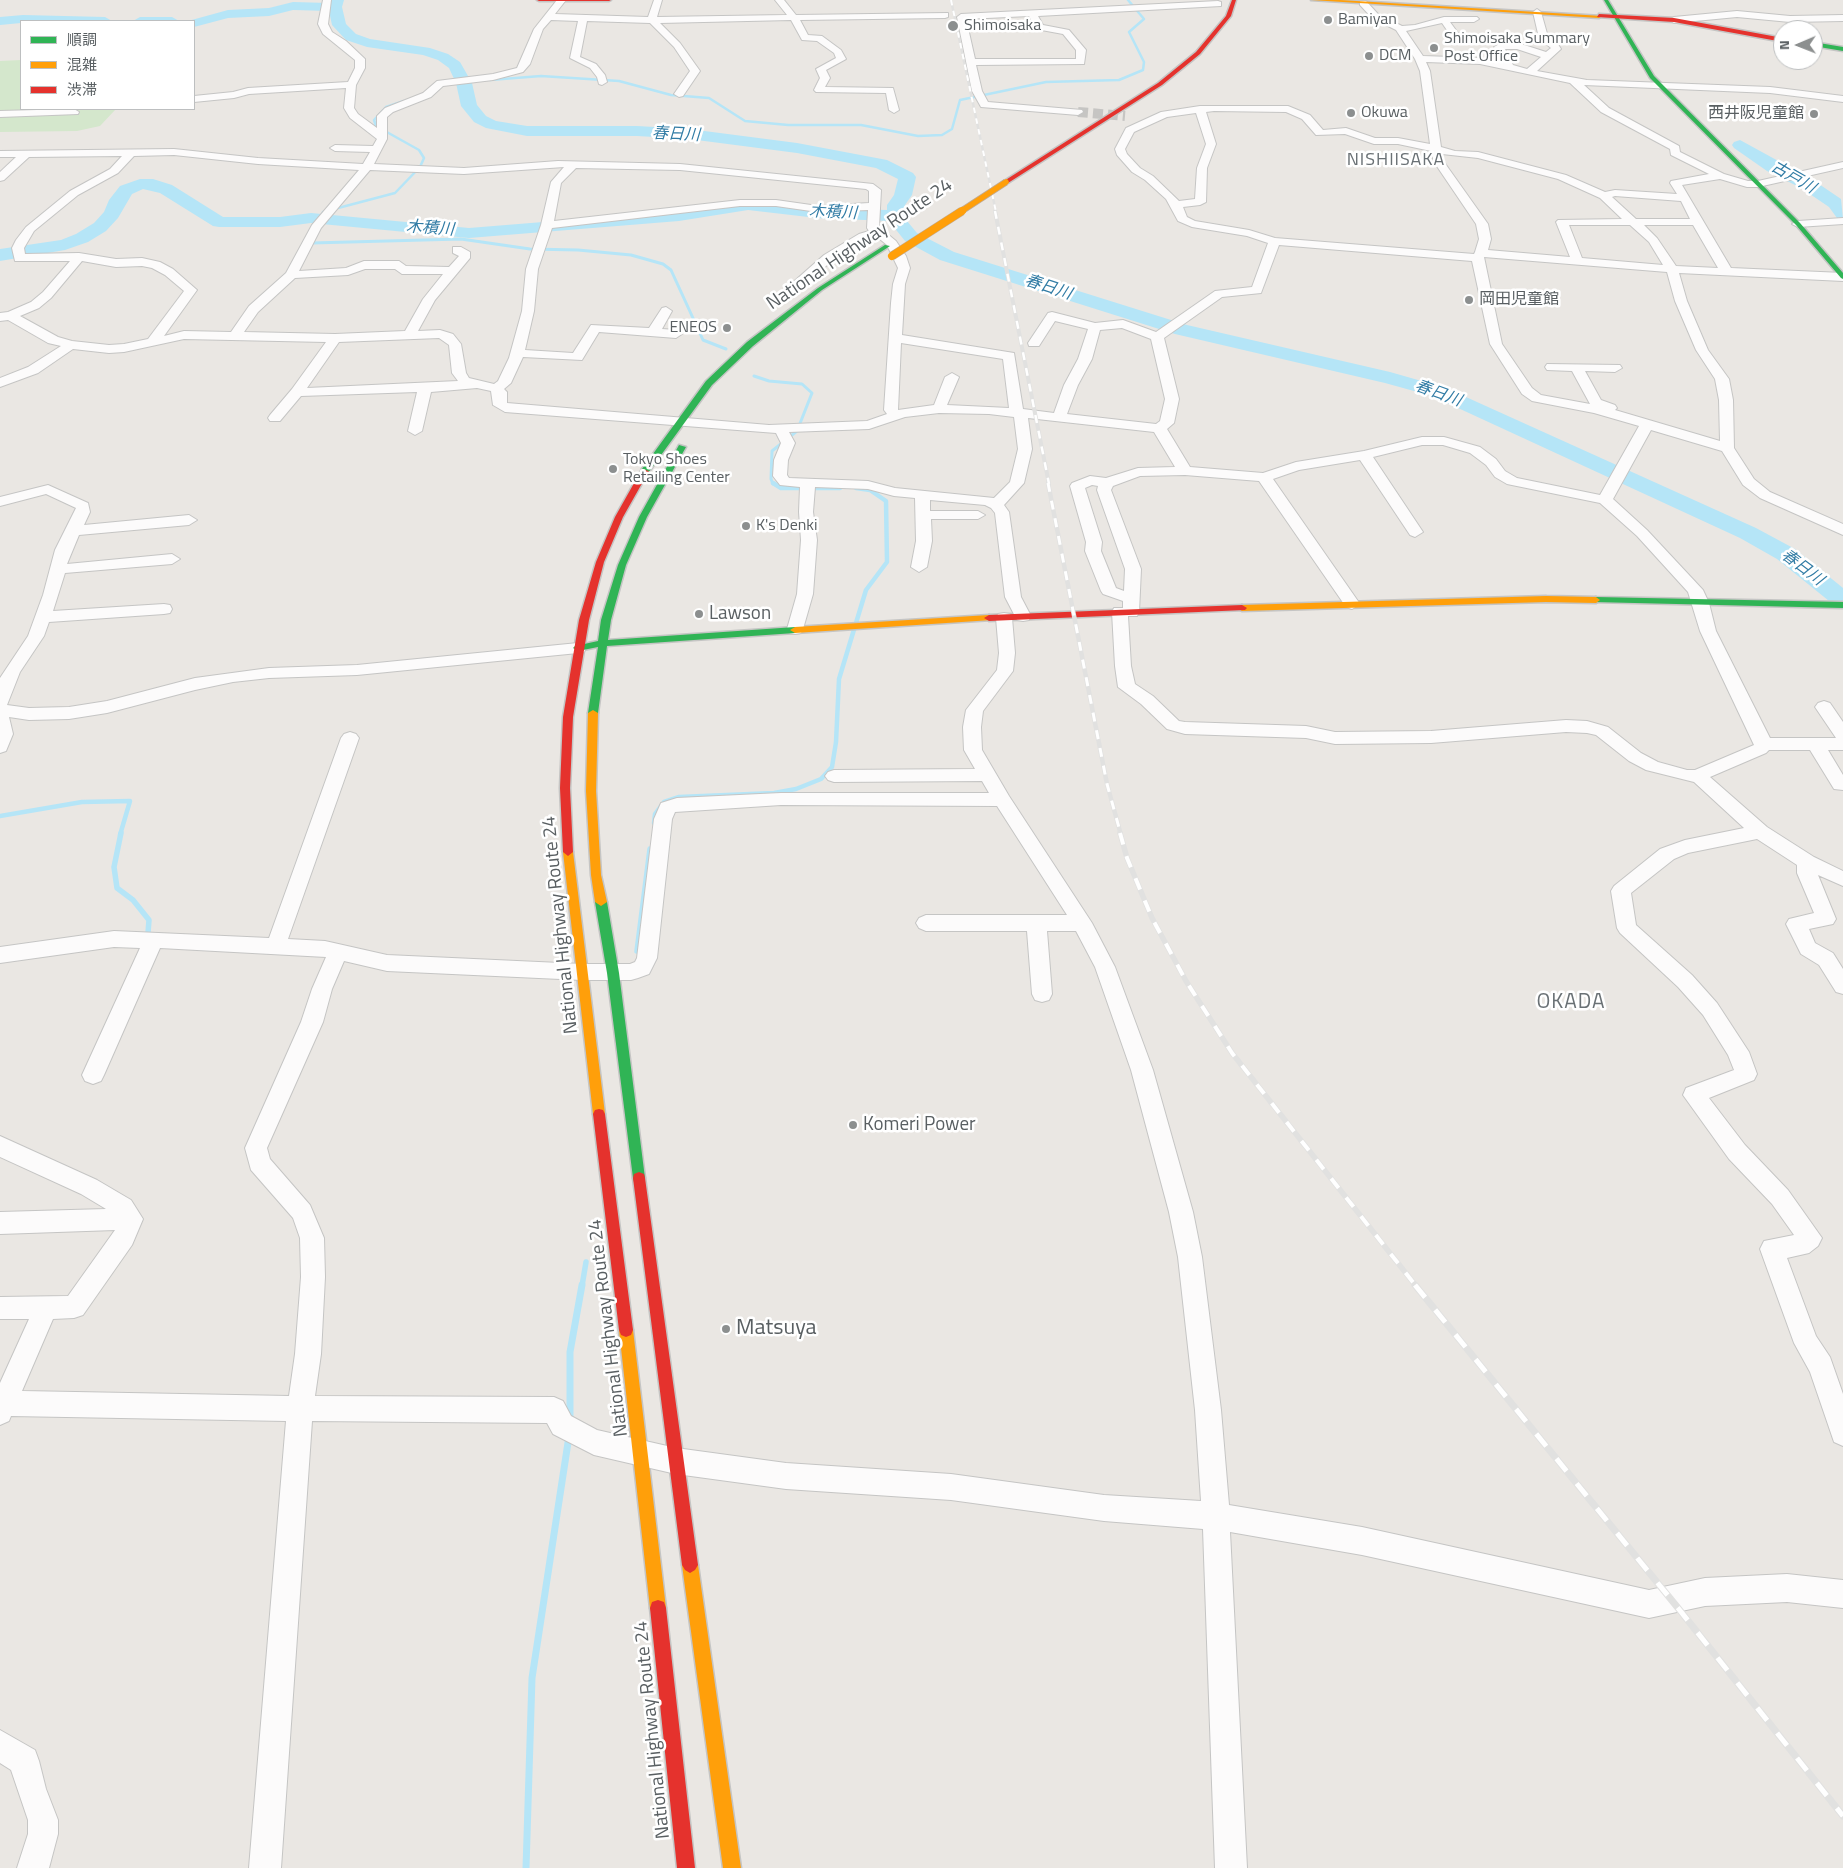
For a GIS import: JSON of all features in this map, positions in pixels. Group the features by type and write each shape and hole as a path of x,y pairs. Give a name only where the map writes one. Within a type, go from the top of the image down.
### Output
{"main road":[{"path":"539,0 608,0"},
{"name":"National Highway Route 24","path":"1002,178 1160,84 1198,53 1228,16 1234,0"},
{"path":"1313,0 1674,20 1773,38"},
{"path":"1606,0 1652,77 1798,224 1843,277"},
{"name":"National Highway Route 24","path":"686,1868 641,1452 569,872 565,788 568,717 578,648 600,562 618,517 644,472 709,383 750,344 820,289 889,251 1170,65 1206,29 1218,2"},
{"path":"1823,45 1843,48"},
{"name":"National Highway Route 24","path":"779,337 889,251"},
{"path":"701,419 666,473 629,549 606,620 592,720 591,791 596,875 613,973 676,1461 732,1868"},
{"path":"578,648 602,644 795,629 1004,618 1128,608 1546,599 1843,606"}],"street":[{"path":"234,337 253,309 278,289 291,275 309,238 367,168 382,140 382,116 389,110 427,95 440,83 502,75 520,70 525,64 539,29 562,0"},
{"path":"652,20 653,10 658,0"},
{"path":"779,0 795,19 799,29 806,38 820,38 838,52 842,59 821,69 825,78 819,90 890,90 894,110"},
{"path":"1078,112 985,105 977,91 961,17 1014,10 1032,13 1218,2"},
{"path":"899,15 900,3"},
{"path":"1363,3 1375,16 1400,29 1420,58 1425,71 1439,162 1446,175 1482,224 1485,239 1479,256 1496,344 1527,391 1537,398 1596,409 1727,448"},
{"path":"326,4 323,24 328,34 343,43 360,60 360,68 351,85 349,108 354,116 382,132"},
{"path":"1529,72 1556,47 1544,38 1537,12"},
{"path":"972,62 1081,62 1080,48 1066,32 1039,27 1032,13"},
{"path":"1674,20 1737,14 1800,19 1843,18"},
{"path":"549,16 652,20 945,15"},
{"path":"583,18 575,58 593,66 602,79"},
{"path":"1400,29 1416,28 1444,20 1474,19"},
{"path":"652,20 677,45 696,71 679,94"},
{"path":"1444,20 1469,60"},
{"path":"1507,67 1509,64 1499,47 1501,46 1518,46 1548,56"},
{"path":"1420,58 1469,60 1574,81 1770,90 1843,99"},
{"path":"1574,81 1605,110 1675,148 1675,153 1720,176 1747,184 1758,184 1843,165"},
{"path":"195,99 234,95 248,91 351,85"},
{"path":"1176,205 1200,202 1202,168 1211,144 1200,109"},
{"path":"1125,116 1165,114 1200,109 1288,109 1306,117 1320,133 1346,131 1374,141 1398,141 1455,154 1478,155 1562,177 1604,196 1653,240 1672,270 1681,301 1702,350 1722,379 1726,400 1727,448 1748,482 1765,495 1843,530"},
{"path":"0,114 74,112"},
{"path":"1165,114 1130,130 1120,149 1126,160 1158,185 1176,205 1182,219 1192,224 1249,233 1274,241 1672,270 1843,277"},
{"path":"335,148 378,148"},
{"path":"0,178 28,152"},
{"path":"0,154 28,152 174,152 258,161 367,168 464,171 574,164 680,167 870,186 875,190 873,206 875,228 892,243 900,256 904,268 899,284 891,410 894,415"},
{"path":"132,152 114,171 74,193 30,229 18,252 19,258 26,259 79,257 156,265 191,290 153,341"},
{"path":"496,388 504,383 517,353 528,311 532,269 546,228 556,182 574,164"},
{"path":"1720,176 1675,184 1727,272"},
{"path":"1604,196 1615,193 1685,198"},
{"path":"546,228 740,203 776,203 818,209 873,206"},
{"path":"1578,262 1562,222 1697,222"},
{"path":"1798,224 1843,222"},
{"path":"796,285 828,258 875,228"},
{"path":"1158,335 1219,294 1257,290 1274,241"},
{"path":"410,334 429,299 466,255 457,250"},
{"path":"5,317 35,305 79,257"},
{"path":"291,275 348,271 364,266 399,265 402,270 452,271"},
{"path":"653,332 666,311"},
{"path":"1034,343 1052,316 1095,327 1123,324 1158,335"},
{"path":"5,317 33,331 71,345 109,349 124,348 184,335 335,338 440,334 448,337 455,344 458,374 464,381 496,388 500,392 500,405 505,408 680,422 701,419 787,434 808,426 869,425 894,415 939,409 989,410 1058,419 1159,428 1167,423 1172,399 1158,335"},
{"path":"1058,419 1071,385 1085,359 1095,327"},
{"path":"517,353 578,357 595,328 676,334"},
{"path":"275,418 298,392 335,338"},
{"path":"896,338 1009,356 1025,448 1017,483 996,505"},
{"path":"0,383 33,370 71,345"},
{"path":"1552,367 1615,368"},
{"path":"1576,367 1596,403 1627,412 1630,419"},
{"path":"939,409 952,377"},
{"path":"298,392 376,388 425,388 476,384"},
{"path":"1586,385 1602,385"},
{"path":"415,431 425,388"},
{"path":"1608,494 1624,462 1647,424"},
{"path":"1159,428 1185,471"},
{"path":"787,434 782,453 780,476 785,482 808,486 868,485 894,492 989,501 996,505 1002,512 1013,597 1023,616"},
{"path":"1128,608 1109,591 1093,551 1094,542 1077,486 1090,480 1107,483 1138,472 1185,471 1264,477 1296,466 1364,455 1422,441 1444,441 1475,450 1491,462 1500,474 1512,481 1608,494 1695,590 1701,603 1708,631 1764,744"},
{"path":"1364,455 1415,532"},
{"path":"1264,477 1352,604"},
{"path":"1107,483 1104,490 1133,569 1123,666 1127,686 1147,700 1173,725 1185,728 1306,732 1335,738 1431,737 1566,726 1587,727 1602,731 1635,757 1652,766 1687,776 1698,776 1711,768 1760,749 1764,744"},
{"path":"795,629 805,594 809,540 806,524 808,486"},
{"path":"0,502 40,490 58,492 83,506 83,512 63,550 44,617 36,636 12,671 2,690 0,702"},
{"path":"919,567 924,541 922,495"},
{"path":"923,515 978,515"},
{"path":"72,531 190,520"},
{"path":"59,569 172,559"},
{"path":"44,617 164,609"},
{"path":"1004,618 1007,653 1005,671 974,710 972,727 973,750 986,775 1082,923 1105,967 1142,1070 1181,1212 1190,1257 1205,1381 1216,1516 1231,1868"},
{"path":"0,710 29,714 69,713 107,707 195,684 233,677 269,673 357,670 578,648"},
{"path":"1824,707 1843,735"},
{"path":"0,715 4,734 0,746"},
{"path":"276,946 350,738"},
{"path":"1764,744 1843,744"},
{"path":"1815,744 1840,785"},
{"path":"834,776 986,775"},
{"path":"1698,776 1760,832 1807,862 1843,879"},
{"path":"0,954 114,939 154,940 325,949 387,963 582,972 631,972 642,968 647,958 662,819 668,808 677,804 825,798 1002,800"},
{"path":"1760,832 1685,847 1667,854 1621,891 1627,928 1685,981 1710,1009 1738,1052 1746,1074 1694,1095 1737,1152 1780,1196 1810,1238 1801,1245 1772,1249 1806,1343 1821,1366 1843,1433"},
{"path":"1807,862 1807,873 1826,919 1796,924 1808,948 1826,959 1843,986"},
{"path":"926,923 1082,923"},
{"path":"1036,923 1042,994"},
{"path":"93,1075 154,940"},
{"path":"265,1868 300,1409 308,1354 313,1277 312,1238 302,1212 258,1163 256,1148 312,1022 322,989 338,953"},
{"path":"0,1146 89,1187 123,1207 131,1219"},
{"path":"0,1223 131,1219"},
{"path":"0,1308 74,1307 124,1237 131,1219"},
{"path":"46,1308 1,1406 436,1411 554,1410 570,1430 594,1442 676,1461 786,1476 951,1487 1104,1508 1216,1516 1362,1541 1649,1604 1714,1592 1787,1588 1843,1594"},
{"path":"0,1745 24,1761 31,1789 43,1820 43,1834 33,1868"}],"green space":[{"path":"20,60 20,110 115,110 100,126 77,131 0,132 0,61"}],"waterway":[{"name":"春日川","path":"335,7 337,0"},
{"path":"490,80 541,76 619,81 671,95 709,98 745,121 788,125 861,125 918,136 942,135 952,129 960,100 1046,82 1119,80 1143,70 1144,62 1129,32 1144,19 1128,0"},
{"path":"195,23 228,14 269,12 293,6 335,7"},
{"name":"春日川","path":"335,7 339,25 351,37 367,43 425,51 443,57 455,65 464,83 469,106 480,119 492,125 527,131 637,131 689,134 797,148 881,164 907,177 903,195 896,205 895,216"},
{"path":"0,21 23,19 64,20"},
{"path":"326,211 395,193 420,167 424,158 419,150 376,126 374,120 386,107 404,101"},
{"name":"古戸川","path":"1740,145 1773,167 1807,184 1835,203 1843,214"},
{"name":"木積川","path":"0,255 65,245 82,238 100,227 112,214 118,200 126,190 140,184 153,184 166,189 219,222 280,222 311,218 469,233 679,216 748,205 817,213 895,216"},
{"path":"318,218 326,211"},
{"name":"春日川","path":"895,216 911,237 947,256 1182,330 1390,378 1439,392 1595,465 1748,533 1786,554 1843,600"},
{"path":"312,243 461,239 530,249 578,250 631,255 663,264 671,270 703,340 726,349"},
{"path":"754,376 769,381 802,384 812,393 797,431 772,451 771,479 773,484"},
{"path":"773,483 781,488 840,488"},
{"path":"654,823 655,814 664,802 679,797 774,793 796,789 821,779 832,767 836,742 839,679 866,590 887,562 886,501 870,490 856,488"},
{"path":"0,816 82,802 130,801 120,835"},
{"path":"121,833 114,867 117,888 133,900 149,920 148,933"},
{"path":"637,951 650,849"},
{"path":"582,1286 586,1262"},
{"path":"570,1420 570,1352 582,1285"},
{"path":"526,1868 532,1678 569,1436"}],"tunnel":[{"path":"1078,112 1125,116"}],"railway":[{"path":"951,0 996,212"},
{"path":"995,211 1049,484"},
{"path":"1048,483 1107,784 1121,835"},
{"path":"1120,833 1127,858 1152,918 1186,981 1232,1053 1416,1286"},
{"path":"1415,1285 1678,1608 1843,1816"}],"traffic: fast":[{"path":"1606,0 1652,77 1798,224 1843,277"},
{"path":"1823,46 1843,49"},
{"path":"645,471 709,383 750,344 820,289 887,246"},
{"path":"593,713 606,620 622,565 643,517 682,447"},
{"path":"1596,600 1843,605"},
{"path":"578,648 617,641 795,630"},
{"path":"601,902 613,973 639,1178"}],"traffic: slow":[{"path":"1313,0 1599,16"},
{"path":"892,256 1006,182"},
{"path":"1242,608 1546,599 1596,600"},
{"path":"795,630 989,618"},
{"path":"593,713 591,791 596,875 601,902"},
{"path":"568,852 599,1114"},
{"path":"626,1330 658,1608"},
{"path":"690,1565 732,1868"}],"traffic: jam":[{"path":"539,0 609,0"},
{"path":"1006,182 1160,84 1198,53 1228,16 1234,0"},
{"path":"1599,16 1674,20 1773,38"},
{"path":"568,852 565,788 568,717 584,620 600,562 619,517 645,471"},
{"path":"989,618 1242,608"},
{"path":"599,1114 626,1330"},
{"path":"639,1178 690,1565"},
{"path":"658,1608 686,1868"}],"place":[{"name":"Bamiyan","path":"1328,20"},
{"name":"Shimoisaka","path":"953,26"},
{"name":"Shimoisaka Summary Post Office","path":"1434,48"},
{"name":"DCM","path":"1369,56"},
{"name":"Okuwa","path":"1351,113"},
{"name":"西井阪児童館","path":"1814,114"},
{"name":"岡田児童館","path":"1469,300"},
{"name":"ENEOS","path":"727,328"},
{"name":"Tokyo Shoes Retailing Center","path":"613,469"},
{"name":"K's Denki","path":"746,526"},
{"name":"Lawson","path":"699,614"},
{"name":"Komeri Power","path":"853,1125"},
{"name":"Matsuya","path":"726,1329"}],"district":[{"name":"NISHIISAKA","path":"1396,161"},
{"name":"OKADA","path":"1571,1003"}]}
